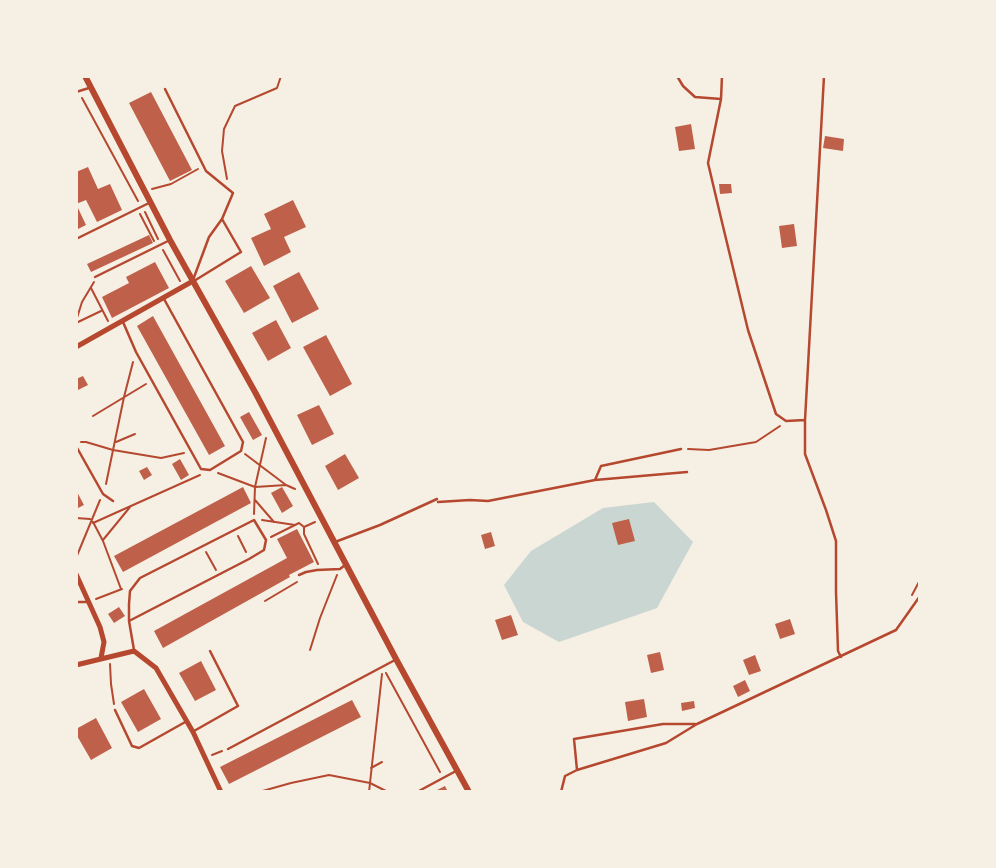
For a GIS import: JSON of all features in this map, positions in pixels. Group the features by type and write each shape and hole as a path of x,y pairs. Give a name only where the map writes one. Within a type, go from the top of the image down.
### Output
{"street":[{"path":"85,76 170,240 259,400 334,542 343,566 469,792"},
{"path":"76,347 193,281"},
{"path":"76,574 100,627 104,642 101,658"},
{"path":"76,665 134,651 156,668 193,732 222,792"}],"lane":[{"path":"677,76 683,86 695,97 721,99"},
{"path":"722,76 721,99 708,164 748,330 776,414 786,421 805,420"},
{"path":"824,76 805,420 806,454 836,541 838,651 841,657"},
{"path":"77,92 90,87"},
{"path":"165,89 206,171 233,193 222,219 210,237 193,281"},
{"path":"76,239 151,202"},
{"path":"193,281 241,252 222,219"},
{"path":"96,277 170,240"},
{"path":"122,321 136,352 191,452 201,468 210,470 241,451 243,442 163,298"},
{"path":"76,444 103,494 112,501"},
{"path":"595,480 601,466 681,449"},
{"path":"334,542 438,501 488,501 595,480 687,472"},
{"path":"129,621 264,550 266,540 254,520 236,531 140,578 130,590 129,621 134,651"},
{"path":"299,575 306,572 343,566"},
{"path":"561,792 565,776 576,770 666,743 697,724 896,630 920,596"},
{"path":"76,602 89,602"},
{"path":"193,732 238,706 210,651"},
{"path":"228,748 396,659"},
{"path":"115,710 132,746 139,748 187,722"},
{"path":"576,770 574,739 663,724 697,724"},
{"path":"417,792 457,770"}],"path":[{"path":"233,193 227,180 222,151 224,129 234,106 277,88 281,76"},
{"path":"77,92 142,207 140,213 154,242 160,244"},
{"path":"152,189 171,184 204,166"},
{"path":"76,322 82,302 91,288 108,321"},
{"path":"76,322 102,311"},
{"path":"105,489 124,397 136,352"},
{"path":"93,416 152,381"},
{"path":"681,449 709,450 756,442 786,421"},
{"path":"116,442 135,434"},
{"path":"266,438 255,486 254,520 295,525"},
{"path":"76,444 86,442 113,450 161,458 191,452"},
{"path":"241,451 294,490"},
{"path":"93,523 210,470 255,486 286,485"},
{"path":"255,500 274,522"},
{"path":"76,558 91,519 100,502"},
{"path":"103,541 132,505"},
{"path":"76,518 91,519"},
{"path":"91,519 103,541 122,589"},
{"path":"304,528 315,522"},
{"path":"266,540 299,523 304,528 304,534 318,562 317,570"},
{"path":"236,531 249,559"},
{"path":"204,547 218,575"},
{"path":"310,650 320,618 343,566"},
{"path":"265,601 296,583 299,575"},
{"path":"89,602 122,589 130,590"},
{"path":"110,656 111,684 115,710"},
{"path":"369,792 382,666"},
{"path":"382,666 442,775"},
{"path":"206,758 228,748"},
{"path":"371,768 382,762"},
{"path":"260,792 291,782 329,775 370,783 388,792"}],"shaded area":[{"path":"654,502 693,542 657,608 559,642 523,622 504,585 531,551 603,508"}],"building":[{"path":"151,92 192,170 170,181 129,103"},
{"path":"691,124 695,149 679,151 675,127"},
{"path":"825,136 844,139 843,151 823,148"},
{"path":"88,167 98,189 110,184 122,210 97,222 86,200 76,204 76,172"},
{"path":"719,184 731,184 732,193 720,194"},
{"path":"293,200 306,227 284,237 291,252 264,266 251,238 271,229 264,214"},
{"path":"78,208 86,225 76,230 76,209"},
{"path":"794,224 797,246 782,248 779,226"},
{"path":"149,235 153,243 91,272 87,264"},
{"path":"155,262 169,288 112,318 102,297 129,283 126,277"},
{"path":"251,266 270,298 244,313 225,281"},
{"path":"299,272 319,309 292,323 273,286"},
{"path":"153,316 225,446 209,455 137,326"},
{"path":"276,320 291,348 268,361 252,333"},
{"path":"326,335 352,384 330,396 303,347"},
{"path":"83,376 88,385 76,391 76,379"},
{"path":"319,405 334,434 312,445 297,415"},
{"path":"249,412 262,435 253,440 240,417"},
{"path":"345,454 359,478 338,490 325,466"},
{"path":"180,459 189,475 181,480 172,464"},
{"path":"147,467 152,475 144,480 139,471"},
{"path":"243,487 251,503 123,572 114,556"},
{"path":"282,487 293,506 282,513 271,493"},
{"path":"76,490 84,505 76,509"},
{"path":"629,519 635,541 618,545 612,523"},
{"path":"297,529 314,562 163,648 154,631 287,558 277,539"},
{"path":"491,532 495,546 485,549 481,535"},
{"path":"119,607 125,616 114,623 108,614"},
{"path":"511,615 518,635 502,640 495,620"},
{"path":"790,619 795,634 780,639 775,624"},
{"path":"660,652 664,670 651,673 647,655"},
{"path":"755,655 761,671 749,675 743,660"},
{"path":"201,661 216,690 195,701 179,673"},
{"path":"745,680 750,691 738,697 733,686"},
{"path":"144,689 161,719 138,732 121,702"},
{"path":"644,699 647,717 628,721 625,702"},
{"path":"352,700 361,717 229,784 220,767"},
{"path":"694,701 695,708 682,711 681,703"},
{"path":"96,718 112,748 91,760 76,734 76,729"},
{"path":"445,786 448,792 433,792"}]}
